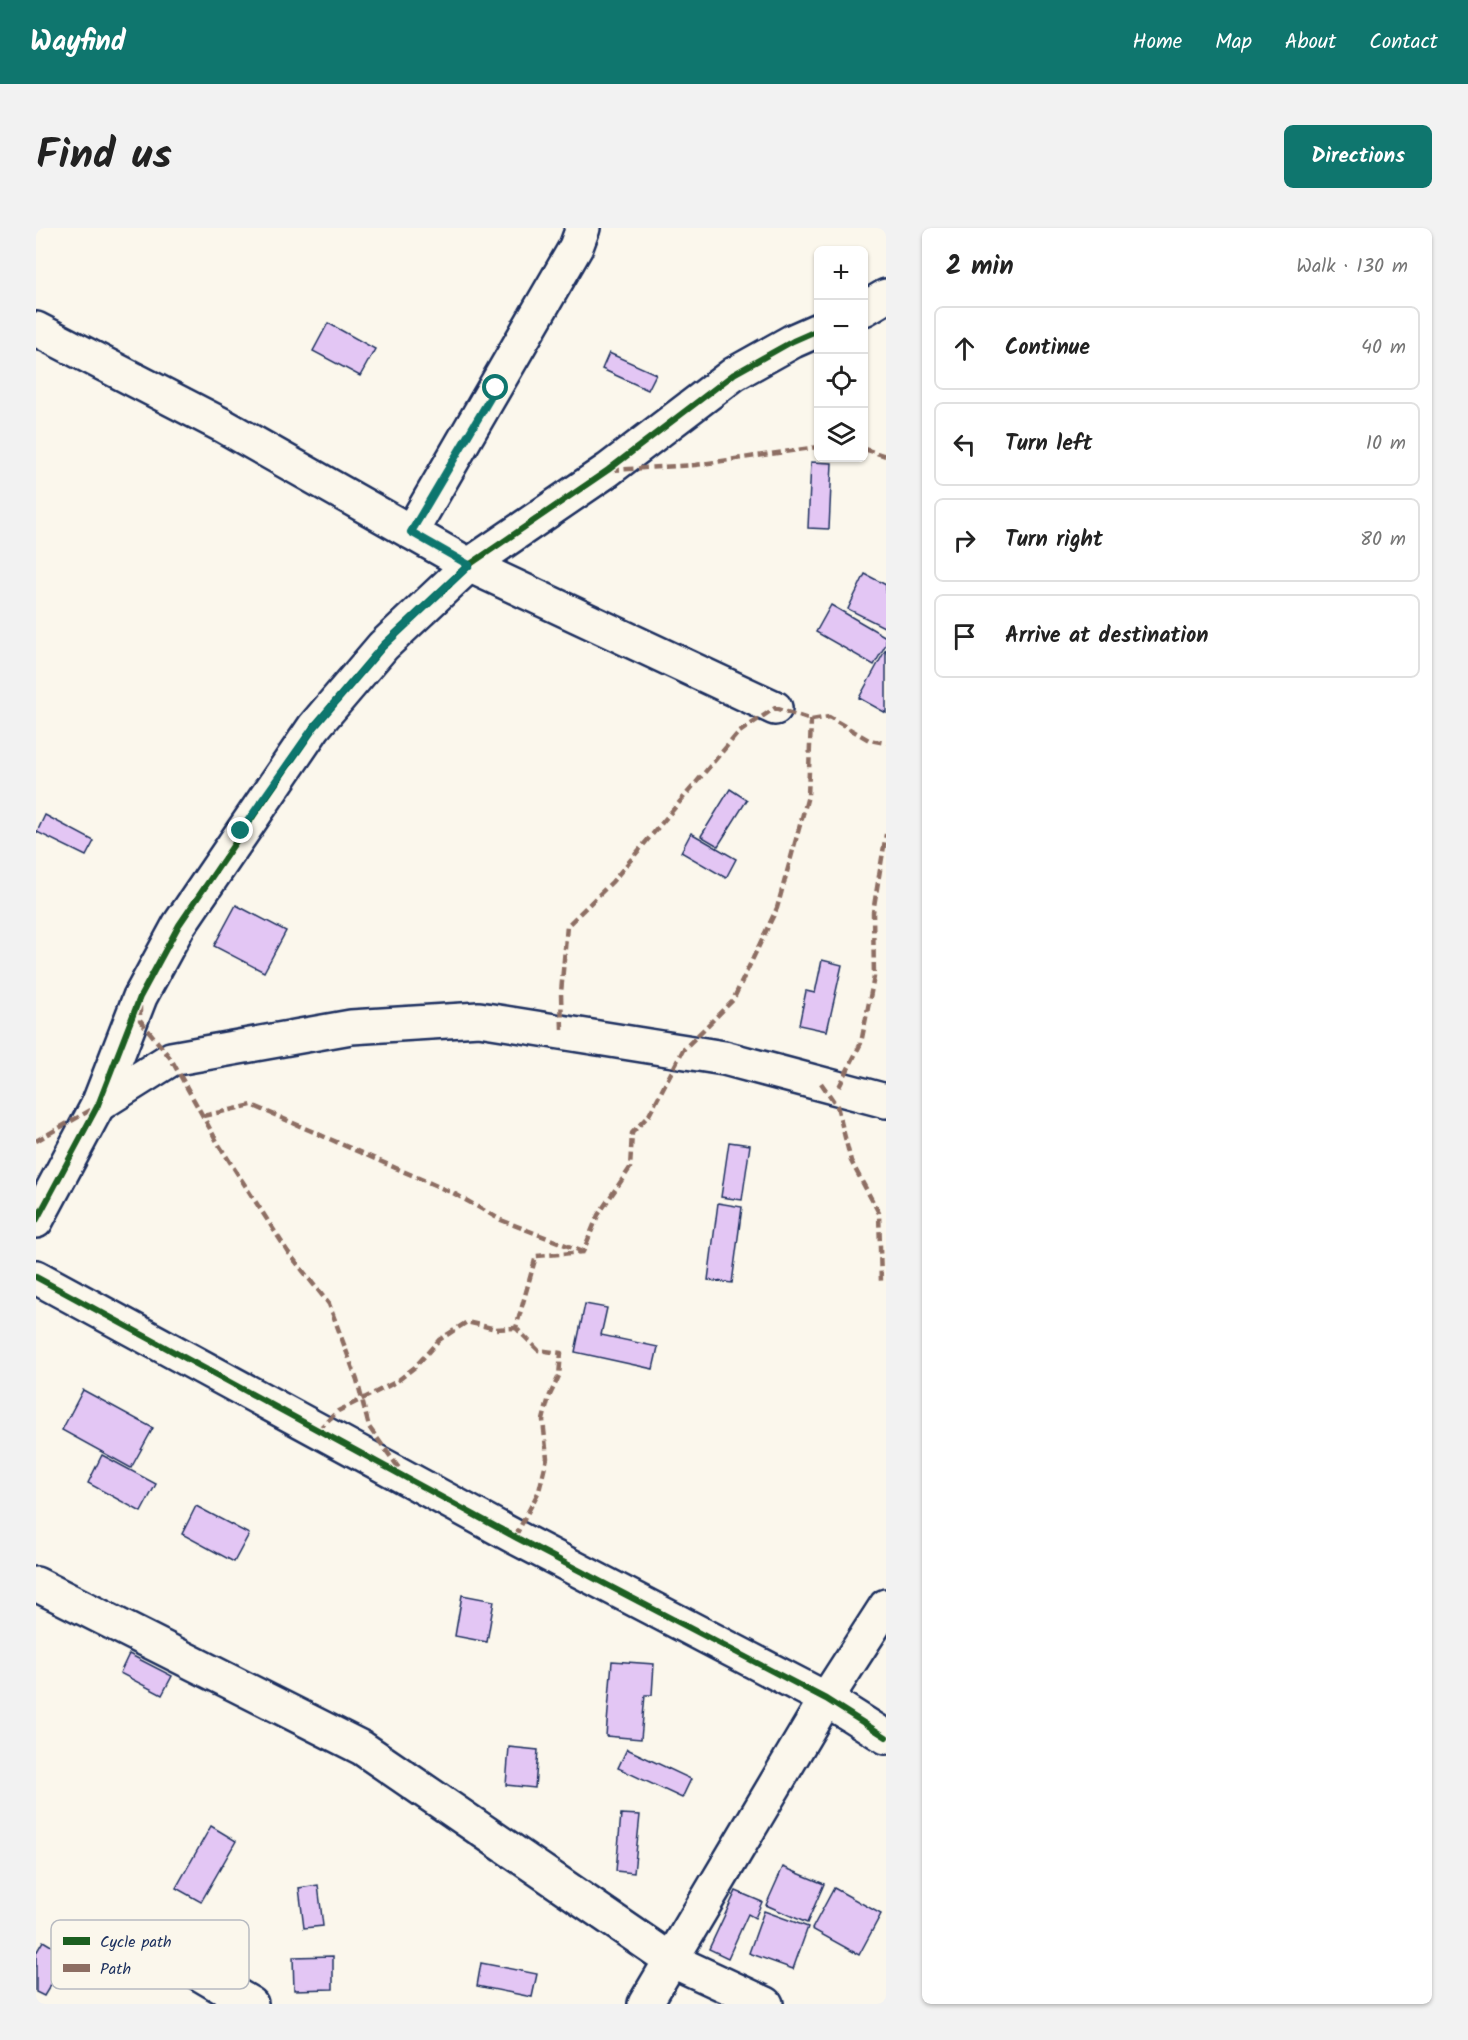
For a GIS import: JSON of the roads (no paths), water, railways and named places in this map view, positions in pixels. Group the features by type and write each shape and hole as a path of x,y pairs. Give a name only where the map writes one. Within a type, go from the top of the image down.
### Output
{"street":[{"path":"411,532 576,247 583,228"},
{"path":"868,307 886,296"},
{"path":"36,329 222,425 469,565 775,708"},
{"path":"36,1221 98,1105 140,997 179,925 314,727 383,646 469,565 608,470 734,374 793,341 814,332"},
{"path":"98,1105 171,1059 351,1027 479,1018 724,1058 886,1101"},
{"path":"36,1277 515,1537 826,1699 886,1737"},
{"path":"36,1584 362,1748 671,1960 766,2004"},
{"path":"645,2004 826,1699 886,1606"},
{"path":"213,1989 251,2004"}]}
